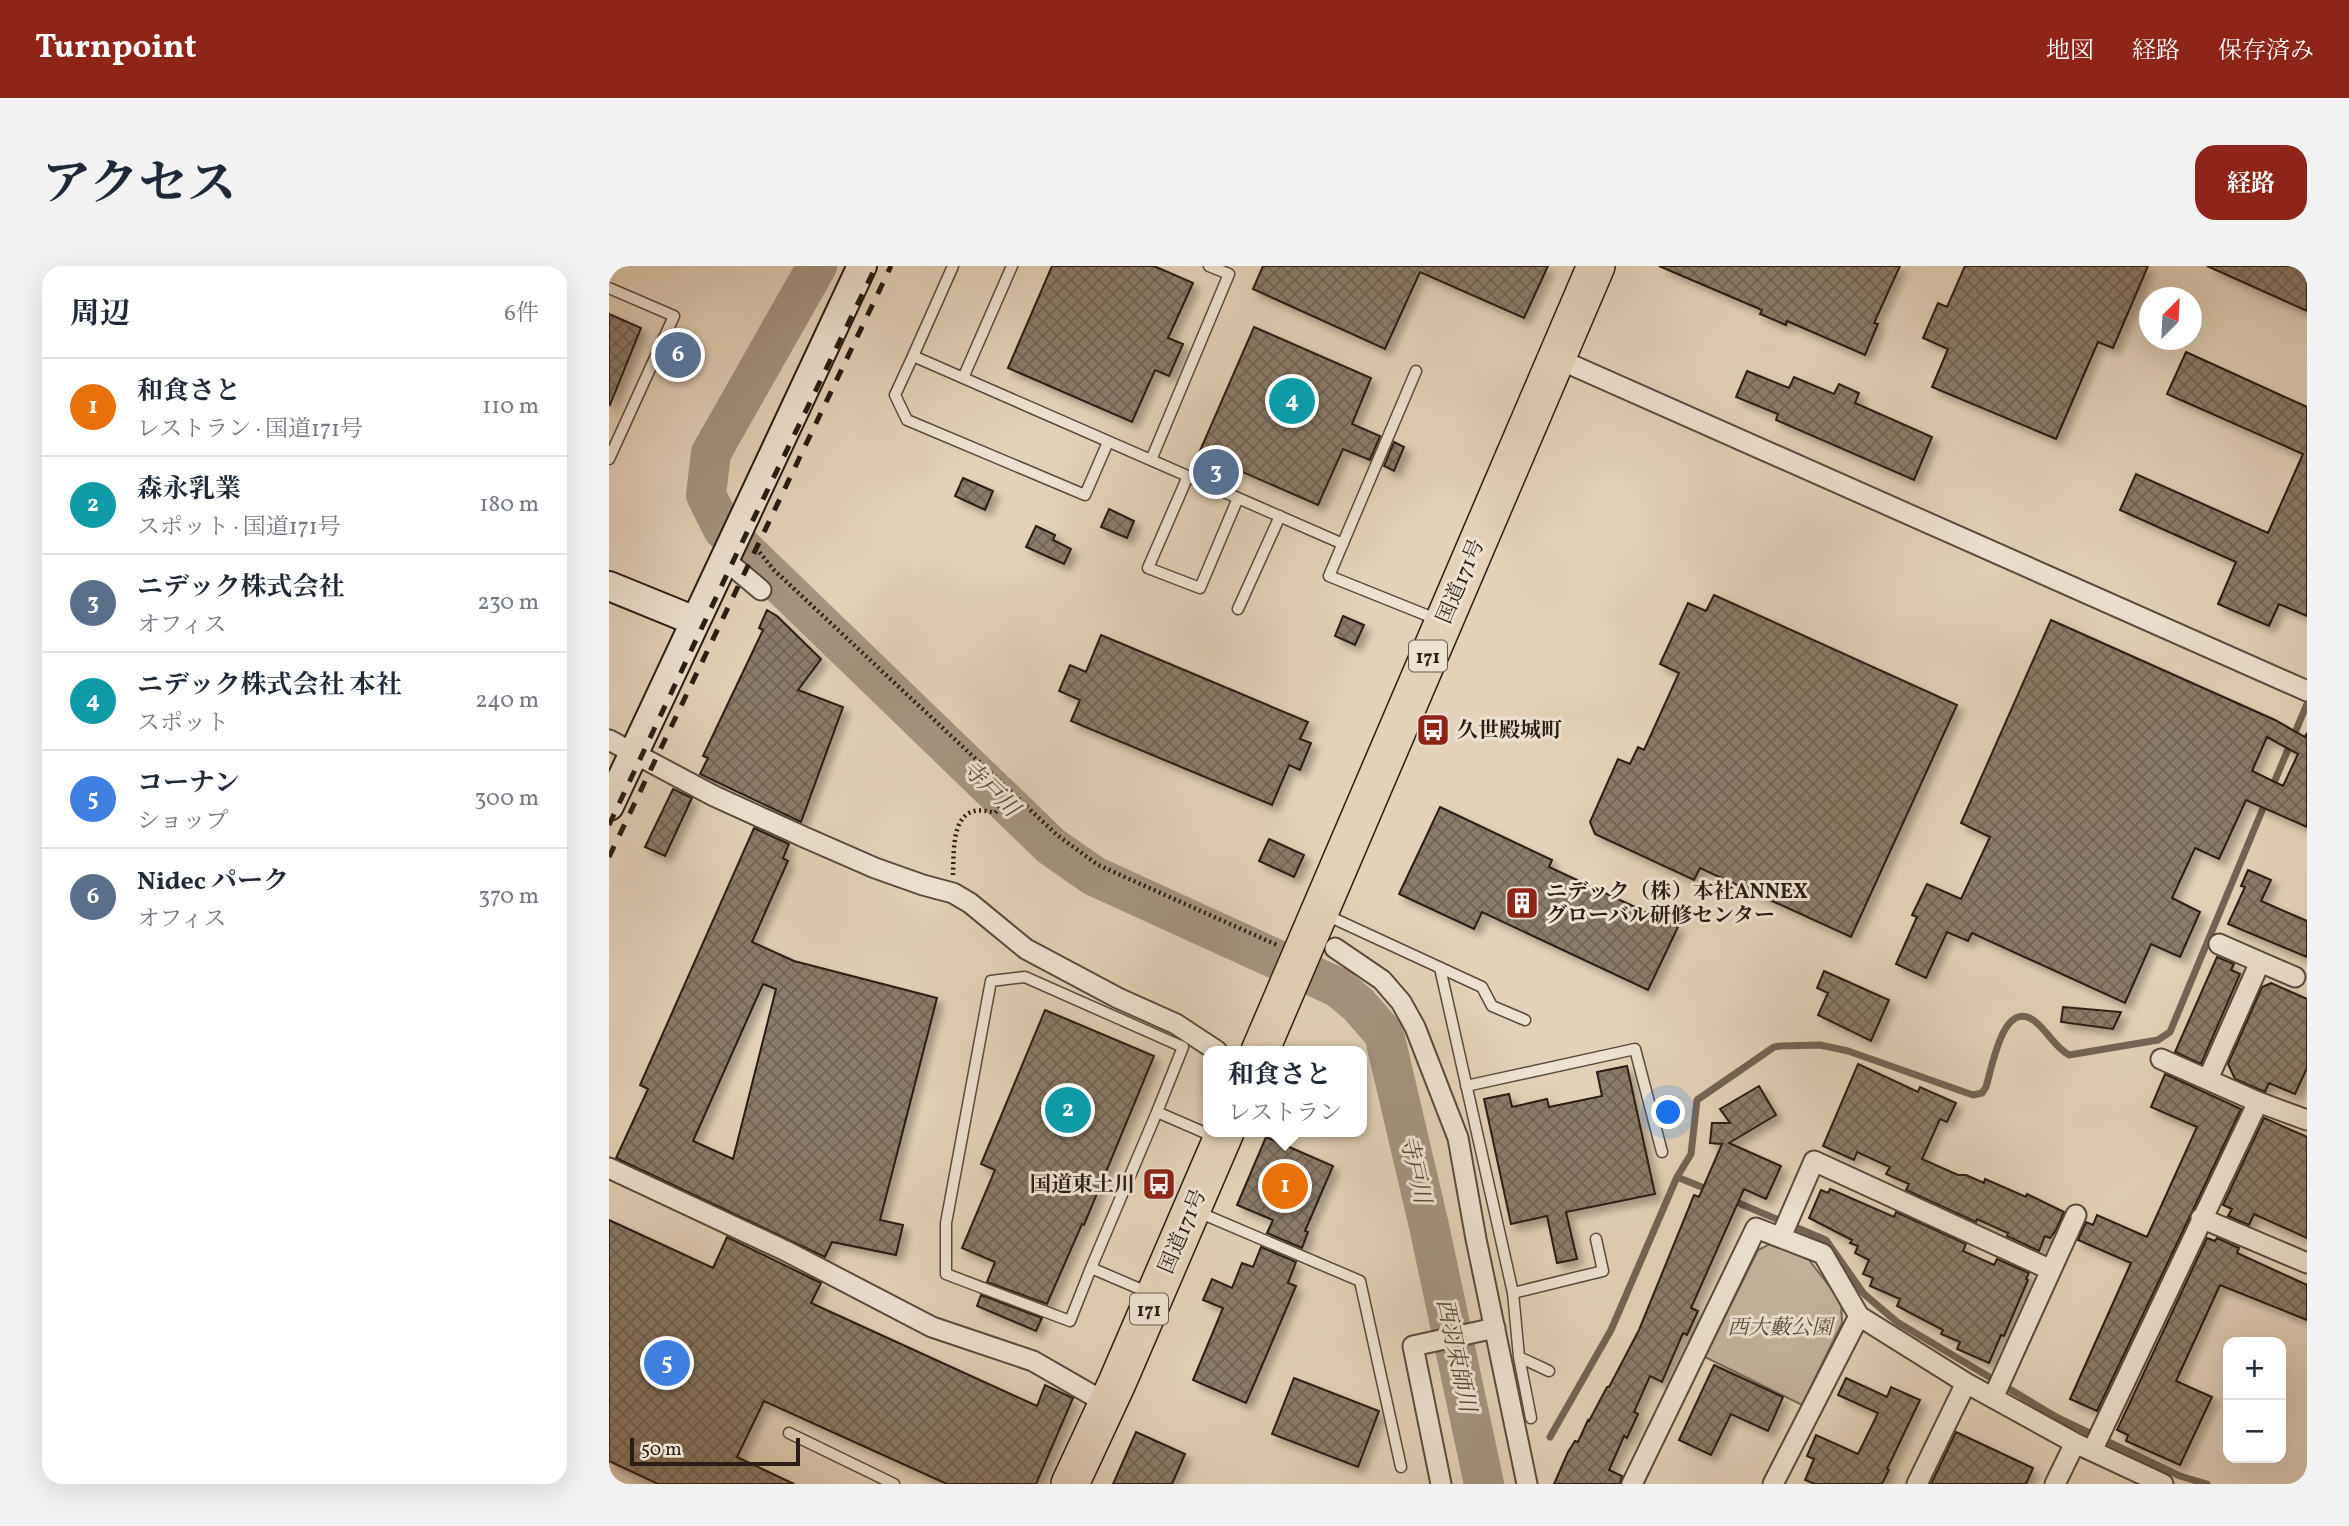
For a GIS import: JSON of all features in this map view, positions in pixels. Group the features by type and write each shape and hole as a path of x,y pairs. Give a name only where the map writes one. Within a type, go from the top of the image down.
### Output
{"highway":[{"name":"国道171号","path":"1262,1046 1309,959 1319,912 1596,266"},
{"name":"国道171号","path":"1070,1484 1222,1137"}],"street":[{"path":"609,806 622,746 695,621 862,266"},
{"path":"1556,358 2307,691"},
{"path":"730,544 761,590"},
{"path":"609,586 695,621"},
{"path":"622,746 714,796 804,837 887,872 953,894 970,903 1026,948 1118,998 1176,1024 1209,1046"},
{"path":"2219,944 2295,977"},
{"path":"1309,959 1382,980 1401,1002 1415,1027 1458,1138 1476,1239 1527,1484"},
{"path":"2208,1080 2260,962"},
{"path":"2161,1059 2258,1102 2307,1120"},
{"path":"2055,1484 2084,1447 2258,1102"},
{"path":"1781,1237 1814,1161 2051,1270"},
{"path":"609,1168 786,1251 932,1326 1033,1361 1106,1403"},
{"path":"1993,1398 2076,1215"},
{"path":"2201,1218 2307,1263"},
{"path":"1632,1484 1756,1228 1823,1254 1859,1316 1993,1398 2084,1447 2163,1484"},
{"path":"1773,1484 1859,1316"},
{"path":"1441,1484 1413,1346 1495,1328"},
{"path":"1917,1484 1966,1383"}],"lane":[{"path":"953,266 895,395 907,420 1085,495 1108,442"},
{"path":"963,378 1012,266"},
{"path":"1151,460 1229,274 1209,266"},
{"path":"609,288 674,316 609,459"},
{"path":"913,356 1343,544"},
{"path":"1416,371 1329,576 1443,622"},
{"path":"1188,476 1148,568 1200,588 1238,498"},
{"path":"1238,609 1280,516"},
{"path":"1319,912 1482,987 1492,1006 1525,1020"},
{"path":"1440,968 1513,1293 1518,1357 1531,1418"},
{"path":"1024,977 1183,1047 1091,1268 1070,1321 946,1274 946,1223 992,981 1024,977"},
{"path":"1466,1086 1635,1049 1662,1152"},
{"path":"1157,1112 1203,1128"},
{"path":"1191,1209 1360,1281 1401,1467"},
{"path":"1513,1293 1603,1271 1596,1239"},
{"path":"1091,1268 1154,1296"},
{"path":"1518,1357 1549,1371"},
{"path":"789,1433 894,1484"}],"path":[{"path":"730,544 774,570 1057,835 1098,865 1309,959"},
{"path":"953,894 954,837 960,822 967,812 974,810 995,813 1012,794"}],"green space":[{"name":"西大藪公園","path":"1774,1242 1809,1260 1841,1301 1842,1323 1802,1405 1705,1357 1758,1250"}],"building":[{"path":"1052,266 1154,266 1193,283 1168,338 1183,344 1169,376 1155,370 1132,422 1008,368"},
{"path":"1263,266 1548,266 1524,318 1420,272 1385,349 1253,289"},
{"path":"1659,266 1900,266 1874,323 1878,324 1865,355 1787,321 1786,325 1760,314 1762,310"},
{"path":"1965,266 2148,266 2113,348 2098,342 2056,439 1932,387 1948,349 1923,338 1938,303 1947,307"},
{"path":"2207,266 2307,266 2307,311 2245,283"},
{"path":"609,314 641,328 610,405 609,404"},
{"path":"1254,327 1371,378 1352,424 1380,436 1370,460 1343,449 1318,505 1199,453"},
{"path":"2186,352 2307,407 2307,616 2279,604 2269,626 2218,604 2236,562 2120,510 2136,474 2268,533 2303,454 2167,394"},
{"path":"1747,371 1789,388 1794,377 1834,394 1839,384 1859,393 1855,403 1932,437 1914,480 1776,420 1778,414 1736,397"},
{"path":"1394,442 1404,447 1394,471 1384,466"},
{"path":"963,478 993,491 985,510 955,496"},
{"path":"1109,509 1134,521 1127,538 1101,527"},
{"path":"1036,526 1055,535 1053,540 1071,549 1064,564 1026,547"},
{"path":"1714,595 1957,705 1851,937 1700,868 1694,880 1595,834 1590,822 1618,759 1630,764 1638,747 1644,750 1679,673 1660,664 1688,603 1706,611"},
{"path":"767,610 777,616 821,659 798,690 843,707 801,822 700,774 708,758 703,756 763,630 759,628"},
{"path":"1343,616 1364,625 1355,645 1335,636"},
{"path":"2051,620 2275,720 2305,737 2307,733 2307,827 2246,800 2219,859 2195,848 2172,898 2200,912 2180,957 2151,944 2125,1003 1972,933 1968,941 1947,932 1926,978 1896,964 1917,917 1912,915 1927,884 1961,899 1990,837 1961,823","holes":["2267,737 2298,754 2283,786 2252,771"]},
{"path":"1101,635 1308,722 1300,739 1311,743 1300,770 1289,765 1272,805 1071,721 1080,700 1059,691 1070,665 1086,672"},
{"path":"673,789 692,798 665,856 645,847"},
{"name":"ニデック（株）本社ANNEX グローバル研修センター","path":"1440,807 1552,860 1549,867 1678,927 1648,990 1482,912 1474,929 1399,894"},
{"path":"754,828 789,844 783,858 788,861 752,942 794,961 937,998 880,1220 903,1225 896,1255 832,1242 825,1257 616,1158 648,1089 640,1085","holes":["763,984 776,989 733,1159 693,1141"]},
{"path":"1269,839 1304,855 1294,877 1259,861"},
{"path":"2248,870 2271,880 2261,901 2307,921 2307,957 2228,924 2245,887 2241,886"},
{"path":"2217,957 2234,964 2231,970 2240,974 2201,1064 2175,1052"},
{"path":"1824,971 1889,1000 1871,1041 1818,1015 1828,993 1817,988"},
{"path":"2271,983 2307,999 2307,1068 2295,1094 2269,1083 2265,1092 2235,1079 2228,1064 2262,987"},
{"path":"2063,1007 2121,1012 2113,1029 2061,1022"},
{"path":"1045,1010 1154,1056 1084,1225 1082,1224 1047,1304 987,1282 995,1262 962,1248 995,1170 981,1164"},
{"path":"1858,1064 1918,1092 1920,1087 1956,1103 1947,1122 1940,1119 1922,1159 1958,1175 1966,1175 1984,1183 1985,1179 2026,1197 2027,1194 2064,1212 2050,1238 2045,1236 2039,1251 2007,1236 2008,1233 1977,1219 1976,1222 1906,1190 1909,1184 1886,1174 1890,1167 1857,1152 1854,1160 1823,1146"},
{"path":"1627,1066 1655,1194 1566,1212 1577,1259 1557,1263 1547,1216 1511,1224 1484,1099 1509,1094 1512,1107 1547,1099 1549,1107 1602,1096 1597,1072"},
{"path":"2165,1074 2241,1109 2097,1411 2070,1399 2131,1263 2078,1240 2086,1222 2093,1225 2097,1215 2147,1237 2197,1127 2151,1107"},
{"path":"1759,1086 1776,1115 1729,1143 1781,1166 1766,1199 1744,1189 1691,1308 1698,1311 1687,1335 1683,1333 1662,1382 1650,1376 1634,1412 1638,1414 1627,1438 1624,1436 1609,1470 1622,1476 1620,1484 1554,1484 1568,1452 1575,1441 1578,1442 1639,1330 1694,1195 1699,1197 1722,1144 1710,1143 1712,1123 1730,1123 1720,1109"},
{"path":"2264,1118 2307,1137 2307,1238 2254,1214 2249,1225 2228,1216 2232,1209 2223,1205"},
{"path":"1266,1137 1333,1166 1305,1231 1308,1232 1302,1248 1267,1233 1273,1220 1237,1205"},
{"path":"1830,1189 1894,1217 1896,1212 1966,1244 1963,1251 1994,1265 1997,1259 2029,1273 2004,1336 2001,1335 1989,1363 1957,1349 1960,1342 1941,1334 1943,1330 1897,1306 1900,1299 1870,1286 1873,1278 1863,1274 1869,1260 1855,1253 1858,1246 1850,1243 1852,1240 1809,1218 1821,1190 1828,1193"},
{"path":"609,1220 713,1268 727,1237 821,1283 811,1303 1037,1406 1045,1385 1073,1398 1036,1484 947,1484 764,1401 737,1457 794,1484 658,1484 609,1461"},
{"path":"2207,1238 2215,1241 2217,1238 2239,1248 2237,1253 2307,1285 2307,1320 2220,1285 2176,1381 2212,1397 2180,1465 2126,1441 2128,1435 2117,1430"},
{"path":"1261,1247 1296,1262 1288,1283 1296,1286 1246,1403 1193,1380 1223,1308 1203,1300 1212,1279 1232,1288 1242,1263 1253,1267"},
{"path":"981,1295 1042,1318 1036,1331 977,1306"},
{"path":"1714,1365 1783,1397 1768,1431 1731,1414 1711,1455 1679,1440"},
{"path":"1294,1378 1379,1411 1358,1467 1272,1434"},
{"path":"1846,1378 1887,1397 1891,1387 1920,1400 1882,1484 1815,1484 1805,1480 1814,1459 1807,1456 1816,1435 1858,1454 1878,1413 1838,1395"},
{"path":"1136,1432 1185,1454 1172,1484 1113,1484"},
{"path":"1956,1432 2033,1468 2026,1484 1931,1484"}],"waterway":[{"name":"寺戸川","path":"817,266 711,453 706,495 723,529 1051,846 1094,876 1337,987 1358,1004 1384,1034 1429,1226 1484,1484"},
{"path":"2271,790 2307,704"},
{"path":"1550,1437 1611,1330 1677,1177 1691,1154 1697,1100 1774,1047 1780,1046 1820,1045 1848,1051 1973,1095 1982,1093 1986,1087 2001,1036 2016,1018 2026,1017 2038,1024 2069,1055 2158,1040 2170,1032 2266,801"},
{"path":"1677,1177 1709,1190"},
{"path":"1729,1199 1826,1240 1864,1294 1897,1322 2058,1418 2180,1476 2207,1484"}],"railway":[{"path":"609,825 876,266"},
{"path":"609,857 891,266"}],"place":[{"name":"Nidec パーク","path":"678,355"},
{"name":"ニデック株式会社 本社","path":"1292,401"},
{"name":"ニデック株式会社","path":"1216,472"},
{"name":"久世殿城町","path":"1433,730"},
{"name":"ニデック（株）本社ANNEX グローバル研修センター","path":"1522,903"},
{"name":"森永乳業","path":"1068,1110"},
{"name":"国道東土川","path":"1159,1184"},
{"name":"和食さと","path":"1285,1186"},
{"name":"コーナン","path":"667,1363"}],"water label":[{"name":"西羽束師川","path":"1457,1355"}]}
